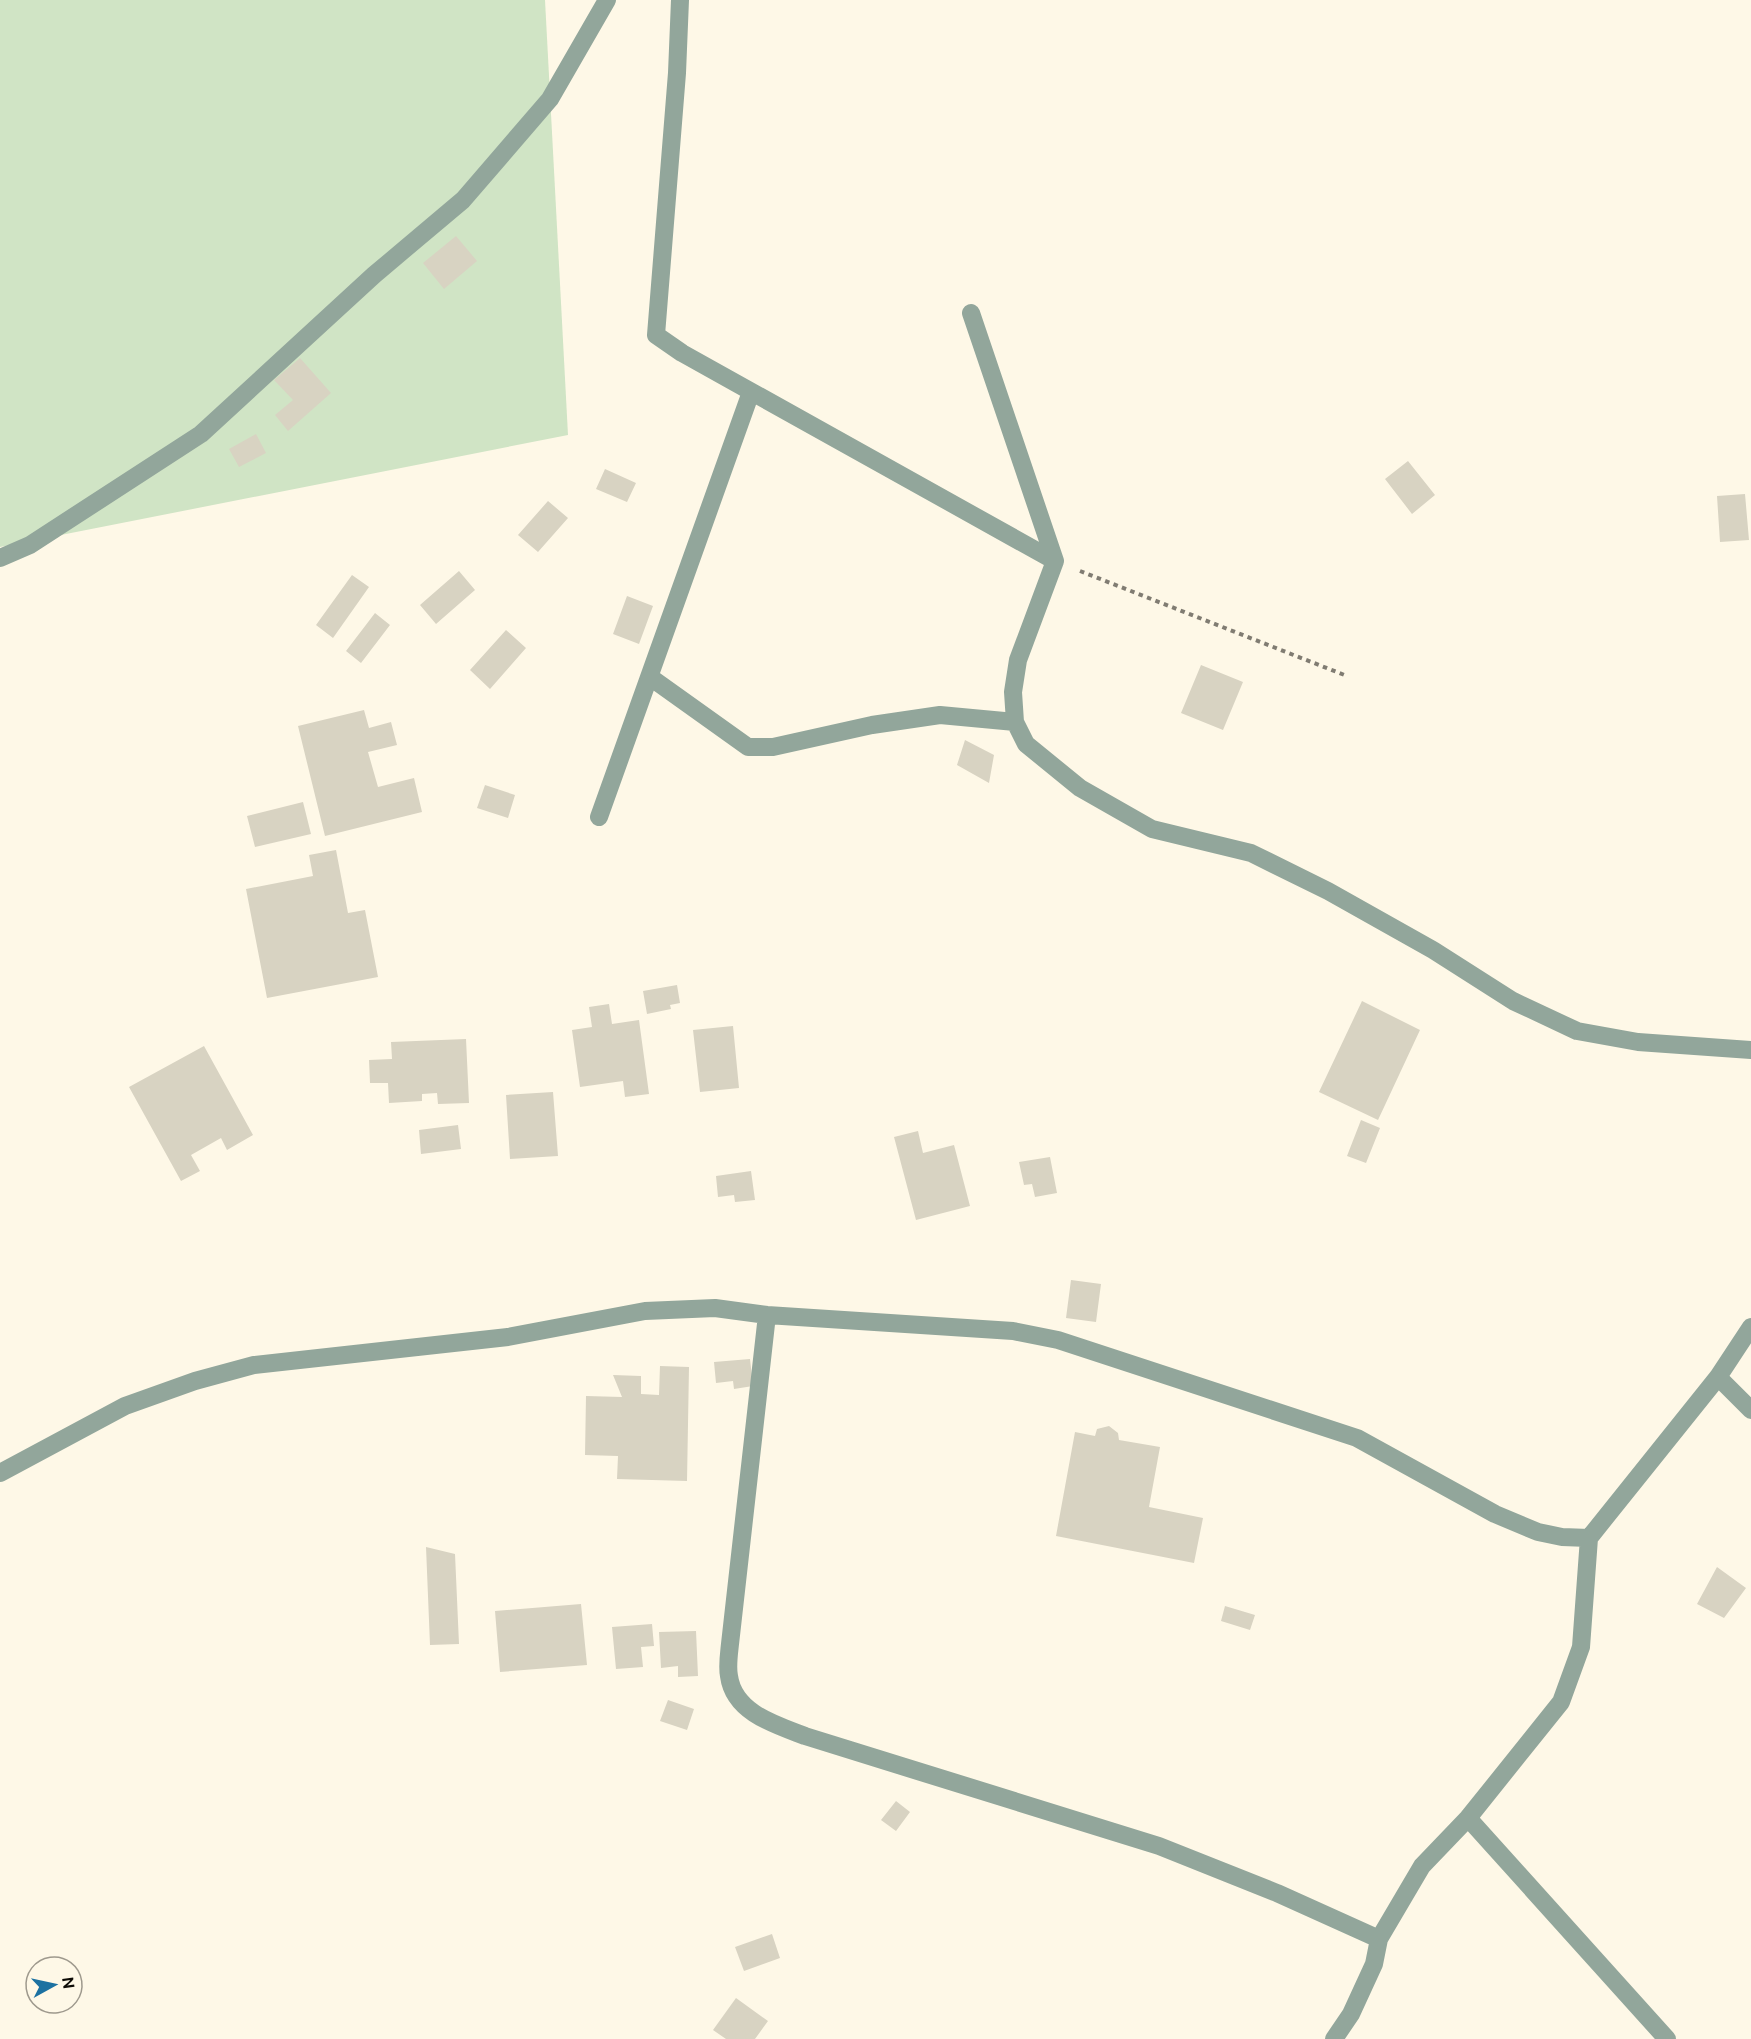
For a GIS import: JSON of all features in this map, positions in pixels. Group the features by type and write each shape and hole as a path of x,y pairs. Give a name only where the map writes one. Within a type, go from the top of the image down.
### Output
{"street":[{"path":"0,558 30,545 201,434 374,275 463,200 550,99 607,0"},
{"path":"680,0 677,73 656,335 682,353 1055,561"},
{"path":"971,313 1055,561 1018,660 1013,692 1015,722 1026,744 1080,788 1152,829 1251,853 1328,891 1404,934 1513,1001 1577,1031 1638,1042 1751,1050"},
{"path":"599,817 752,392"},
{"path":"650,677 748,747 773,747 872,725 940,715 1015,722"},
{"path":"0,1473 125,1406 195,1381 254,1365 508,1337 645,1311 716,1308 767,1315 1002,1330 1058,1340 1357,1438 1495,1514 1538,1532 1562,1537 1589,1538"},
{"path":"767,1315 730,1644 729,1676 735,1696 749,1710 769,1723 1159,1846 1277,1893 1379,1939"},
{"path":"1334,2039 1351,2014 1374,1964 1379,1939 1422,1866 1468,1818 1561,1702 1581,1647 1589,1538 1718,1377 1751,1328"},
{"path":"1718,1377 1751,1410"},
{"path":"1468,1818 1666,2039"}],"path":[{"path":"1055,561 1347,676"}],"green space":[{"path":"0,0 545,0 568,435 0,547"}],"building":[{"path":"456,236 477,261 444,289 423,263"},
{"path":"300,358 331,393 288,431 275,415 293,400 274,380"},
{"path":"256,434 266,453 239,467 229,449"},
{"path":"1408,461 1435,495 1412,514 1385,479"},
{"path":"605,469 636,483 627,502 596,489"},
{"path":"1745,494 1749,540 1720,542 1717,496"},
{"path":"548,501 568,518 538,552 518,535"},
{"path":"459,571 475,590 436,624 420,605"},
{"path":"352,575 369,587 333,638 316,625"},
{"path":"627,596 653,606 639,644 613,634"},
{"path":"375,613 390,625 361,663 346,651"},
{"path":"506,630 526,648 490,689 470,670"},
{"path":"1201,665 1243,682 1223,730 1181,713"},
{"path":"364,710 369,728 391,722 397,745 368,752 378,787 414,778 422,812 325,836 298,726"},
{"path":"965,740 994,755 989,783 957,765"},
{"path":"485,785 515,795 508,818 477,808"},
{"path":"303,802 311,834 255,847 247,816"},
{"path":"336,850 348,913 365,910 378,977 267,998 246,889 313,876 309,855"},
{"path":"677,985 680,1003 670,1005 671,1009 647,1014 643,991"},
{"path":"1362,1001 1420,1030 1378,1120 1319,1092"},
{"path":"609,1004 612,1024 639,1020 649,1094 625,1097 623,1081 580,1087 572,1030 592,1027 589,1007"},
{"path":"733,1026 739,1088 700,1092 693,1030"},
{"path":"466,1039 469,1103 438,1104 437,1093 422,1094 422,1101 389,1103 388,1083 370,1083 369,1060 392,1059 391,1042"},
{"path":"204,1046 253,1135 227,1150 221,1138 191,1155 200,1171 181,1181 129,1087"},
{"path":"553,1092 558,1156 510,1159 506,1095"},
{"path":"1361,1120 1380,1128 1366,1163 1347,1156"},
{"path":"458,1125 461,1149 421,1154 419,1130"},
{"path":"918,1131 923,1153 954,1145 970,1206 916,1220 894,1137"},
{"path":"1050,1157 1057,1193 1035,1197 1032,1184 1024,1185 1019,1162"},
{"path":"751,1171 755,1200 735,1202 734,1195 718,1197 716,1176"},
{"path":"1071,1280 1101,1284 1096,1322 1066,1318"},
{"path":"750,1359 753,1386 734,1389 733,1381 716,1383 714,1362"},
{"path":"660,1366 689,1367 687,1481 617,1479 618,1456 585,1455 586,1396 622,1397 613,1375 641,1376 641,1394 659,1395"},
{"path":"1109,1426 1118,1433 1119,1440 1160,1447 1149,1507 1203,1518 1194,1563 1056,1536 1075,1432 1095,1436 1097,1429"},
{"path":"426,1547 455,1554 459,1644 430,1645"},
{"path":"1717,1567 1746,1588 1724,1618 1697,1604"},
{"path":"581,1604 587,1665 500,1672 495,1611"},
{"path":"1225,1606 1255,1615 1250,1630 1221,1621"},
{"path":"652,1624 654,1646 641,1647 643,1667 616,1669 612,1627"},
{"path":"696,1631 698,1676 678,1677 678,1666 661,1668 659,1632"},
{"path":"668,1700 694,1709 687,1730 660,1721"},
{"path":"896,1801 910,1812 896,1831 881,1820"},
{"path":"772,1934 780,1958 744,1971 735,1947"},
{"path":"736,1998 768,2021 755,2039 726,2039 713,2030"}]}
